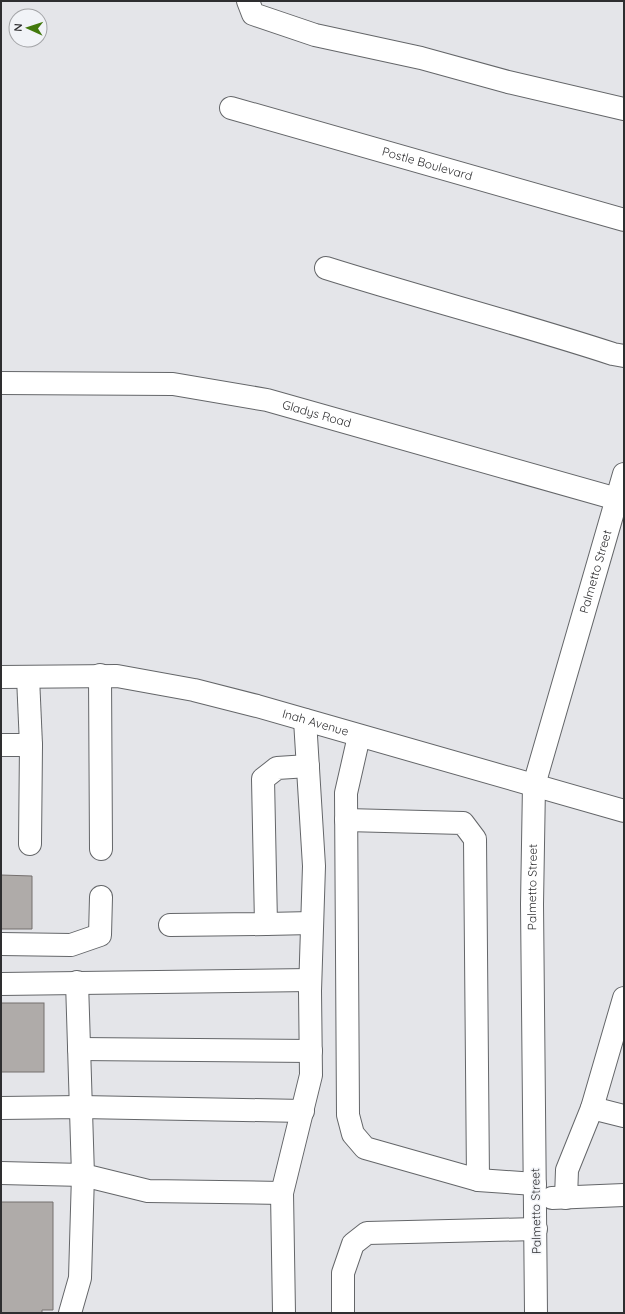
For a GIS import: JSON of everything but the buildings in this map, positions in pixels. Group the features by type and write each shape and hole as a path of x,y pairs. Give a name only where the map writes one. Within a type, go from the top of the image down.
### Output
{"street":[{"path":"248,1 253,14 315,35 421,58 508,82 624,109"},
{"name":"Postle Boulevard","path":"232,108 624,220"},
{"path":"326,268 432,301 532,328 612,354 624,356"},
{"name":"Gladys Road","path":"1,383 173,384 267,400 620,500"},
{"name":"Palmetto Street","path":"536,1313 532,904 534,785 620,500 624,474"},
{"path":"100,675 101,849"},
{"name":"Inah Avenue","path":"1,677 117,676 194,690 624,811"},
{"path":"28,677 31,745 30,844"},
{"path":"284,1313 282,1193 311,1075 310,980 314,866 305,720"},
{"path":"359,736 346,793 348,1115 353,1134 365,1148 478,1180 566,1198 624,1195"},
{"path":"1,745 31,745"},
{"path":"266,924 263,779 277,768 308,766"},
{"path":"346,820 463,823 475,839 478,1180"},
{"path":"1,944 71,945 100,935 101,897"},
{"path":"170,925 312,923"},
{"path":"1,984 310,980"},
{"path":"70,1313 80,1278 83,1175 77,982"},
{"path":"566,1198 567,1170 592,1108 624,998"},
{"path":"79,1049 311,1051"},
{"path":"1,1108 81,1107 303,1111"},
{"path":"592,1108 624,1116"},
{"path":"1,1173 83,1175 148,1191 282,1193"},
{"path":"343,1313 343,1273 353,1244 367,1233 483,1229 536,1230"}]}
